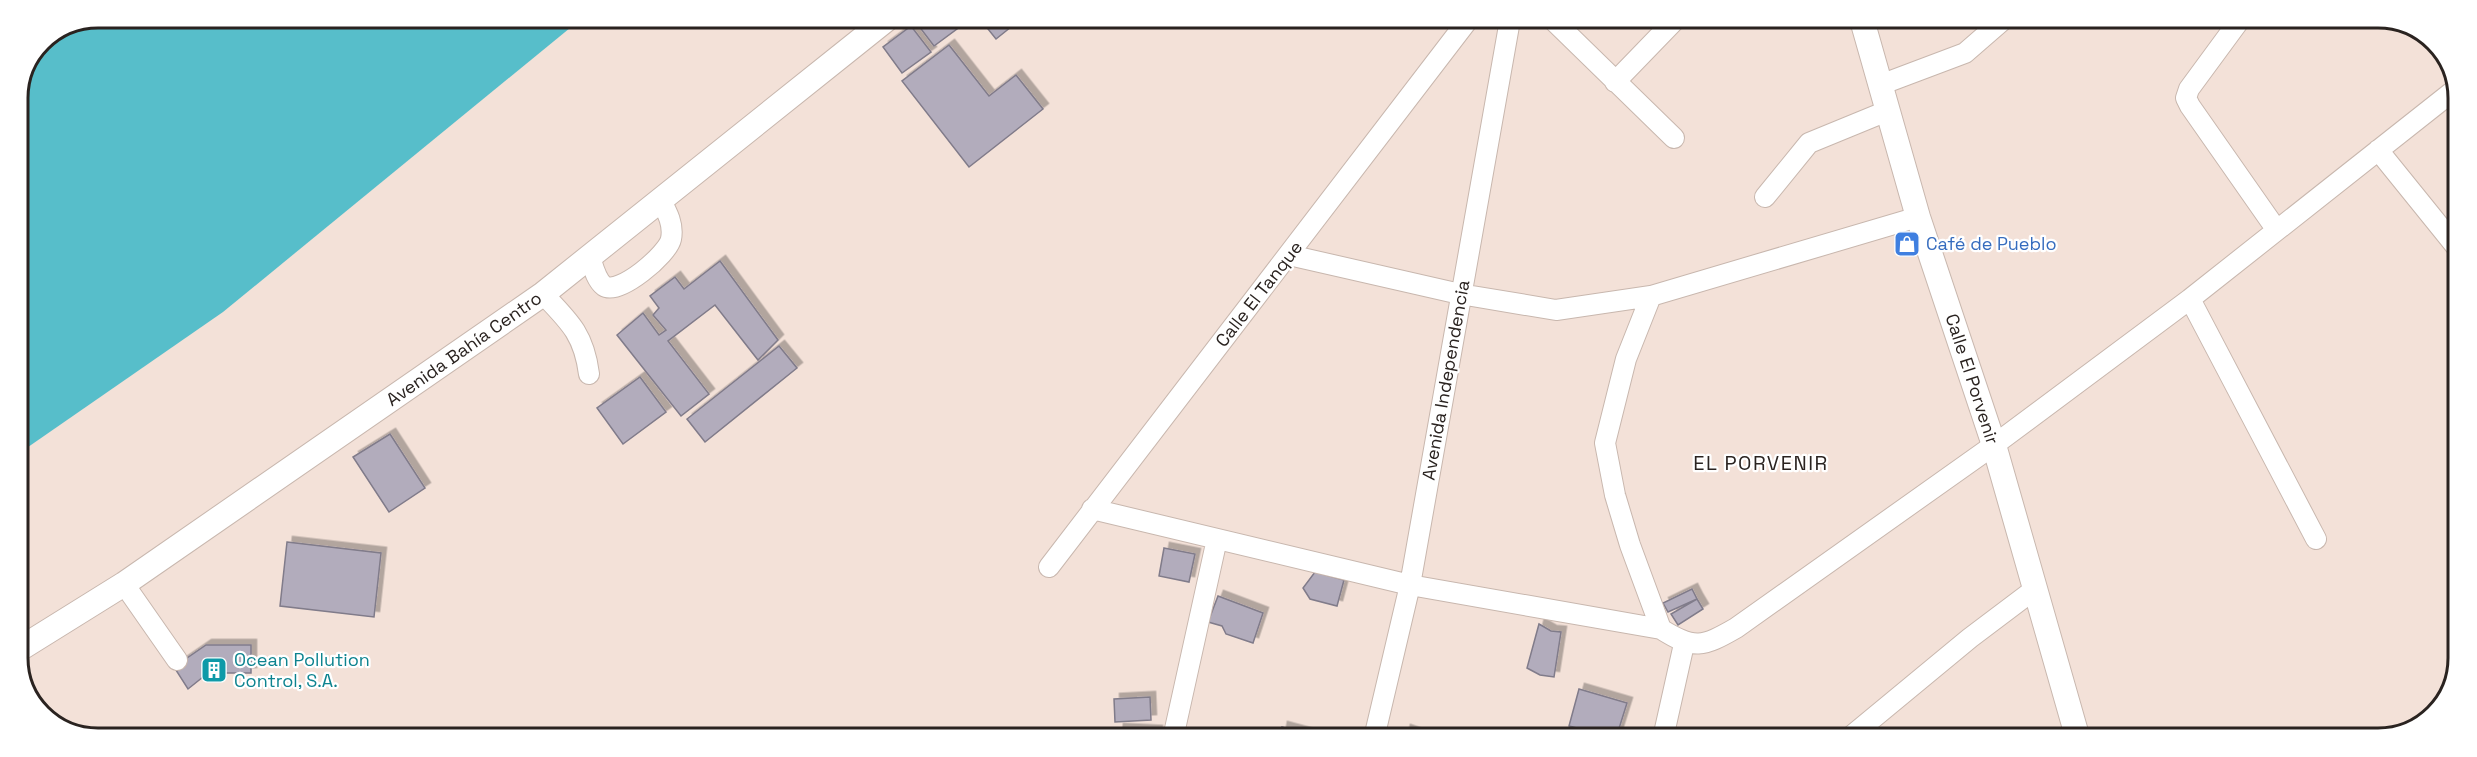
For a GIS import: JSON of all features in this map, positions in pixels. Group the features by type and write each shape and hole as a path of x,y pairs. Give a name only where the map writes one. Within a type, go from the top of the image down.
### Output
{"main road":[{"name":"Avenida Bahía Centro","path":"29,643 123,584 543,294 876,28"},
{"name":"Calle El Porvenir","path":"1864,28 1918,217 1994,446 2075,728"}],"street":[{"name":"Calle El Tanque","path":"1049,567 1462,28"},
{"name":"Avenida Independencia","path":"1376,728 1410,585 1509,28"},
{"path":"1561,28 1674,138"},
{"path":"1615,82 1667,28"},
{"path":"1880,85 1965,53 1994,28"},
{"path":"2234,28 2189,89 2186,98 2276,229"},
{"path":"1092,509 1410,585 1661,629 1684,644 1709,644 1736,628 1994,446 2190,298 2448,95"},
{"path":"1765,197 1809,143 1887,111"},
{"path":"2378,150 2448,237"},
{"path":"590,257 602,285 610,289 620,288 667,250 672,237 670,218 660,199"},
{"path":"1289,255 1460,294 1556,310 1651,296 1918,217"},
{"path":"543,294 577,332 586,350 589,374"},
{"path":"1651,296 1626,359 1605,443 1630,546 1661,629"},
{"path":"2190,298 2316,539"},
{"path":"1175,728 1217,539"},
{"path":"123,584 177,660"},
{"path":"1862,728 1970,638 2035,589"},
{"path":"1665,728 1684,644"}],"water":[{"path":"98,28 570,28 223,312 29,447 28,98 34,72 49,49 72,34"}],"building":[{"path":"908,28 913,28 931,52 902,73 883,47"},
{"path":"920,28 958,28 934,46"},
{"path":"987,28 1010,28 996,39"},
{"path":"949,45 989,96 1016,75 1043,109 969,167 902,81"},
{"path":"720,261 778,340 758,360 715,305 668,341 709,394 681,416 617,335 643,313 659,335 666,330 653,315 659,308 650,296 675,277 684,289"},
{"path":"779,346 797,368 705,442 687,419"},
{"path":"640,377 666,412 623,444 597,408"},
{"path":"390,434 425,488 389,512 353,457"},
{"path":"287,542 381,553 374,617 280,606"},
{"path":"1164,548 1195,554 1189,582 1159,576"},
{"path":"1315,572 1344,580 1337,606 1310,599 1303,588"},
{"path":"1692,589 1697,599 1668,612 1663,603"},
{"path":"1218,596 1263,613 1253,643 1226,634 1222,626 1208,622"},
{"path":"1697,599 1703,609 1678,625 1671,614"},
{"path":"1539,624 1551,631 1561,632 1554,677 1540,675 1527,668"},
{"name":"Ocean Pollution Control, S.A.","path":"206,645 251,645 251,673 208,673 188,689 174,667"},
{"path":"1579,689 1627,703 1619,728 1569,726"},
{"path":"1150,697 1151,720 1115,722 1114,699"}],"place":[{"name":"Café de Pueblo","path":"1907,244"},
{"name":"Ocean Pollution Control, S.A.","path":"214,670"}],"district":[{"name":"EL PORVENIR","path":"1761,463"}]}
